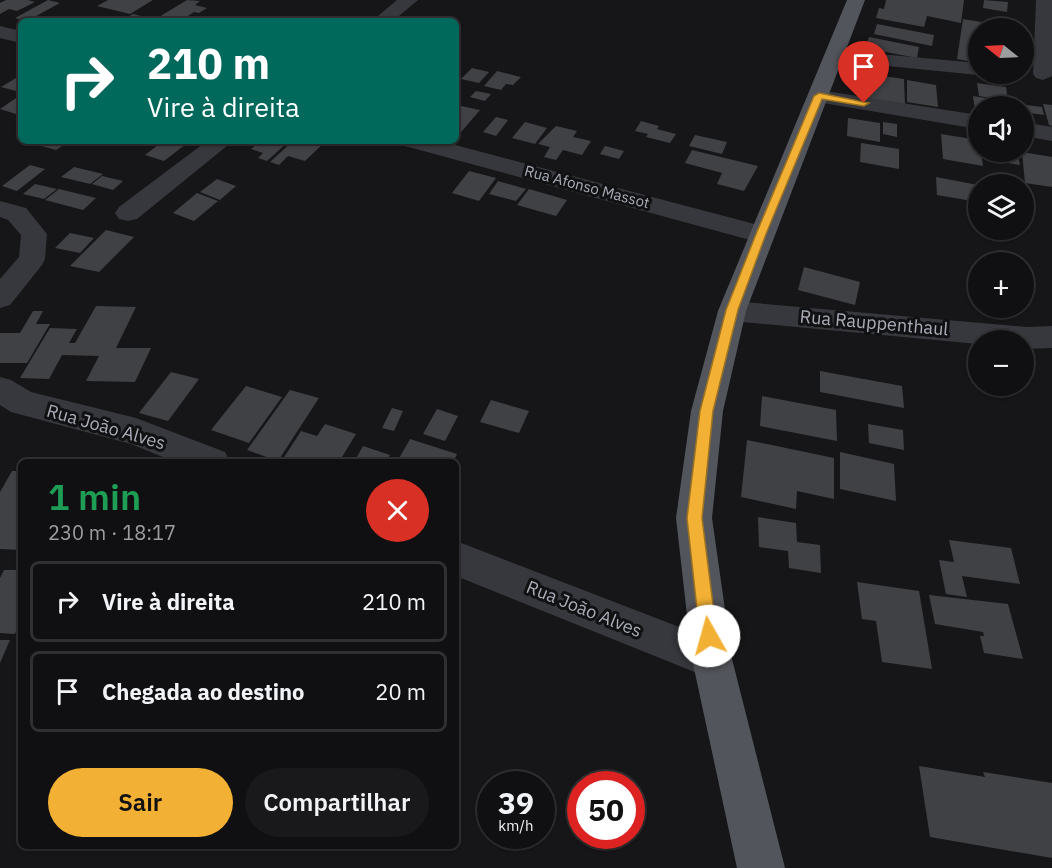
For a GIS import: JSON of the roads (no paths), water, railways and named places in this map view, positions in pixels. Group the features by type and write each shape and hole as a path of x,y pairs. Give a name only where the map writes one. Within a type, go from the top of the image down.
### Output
{"main road":[{"path":"761,868 712,659 694,518 707,411 732,310 856,0"}],"street":[{"path":"385,18 409,0"},
{"path":"1039,74 1045,0"},
{"path":"0,32 18,36"},
{"path":"835,56 968,68"},
{"path":"819,96 968,120"},
{"path":"1034,131 1052,134"},
{"path":"128,213 218,144"},
{"name":"Rua Afonso Massot","path":"424,144 761,234"},
{"path":"0,209 17,214 34,234 32,259 0,298"},
{"name":"Rua Rauppenthaul","path":"732,310 1027,338 1052,337"},
{"name":"Rua João Alves","path":"0,389 22,403 136,432 205,459"},
{"name":"Rua João Alves","path":"459,559 712,659"}]}
